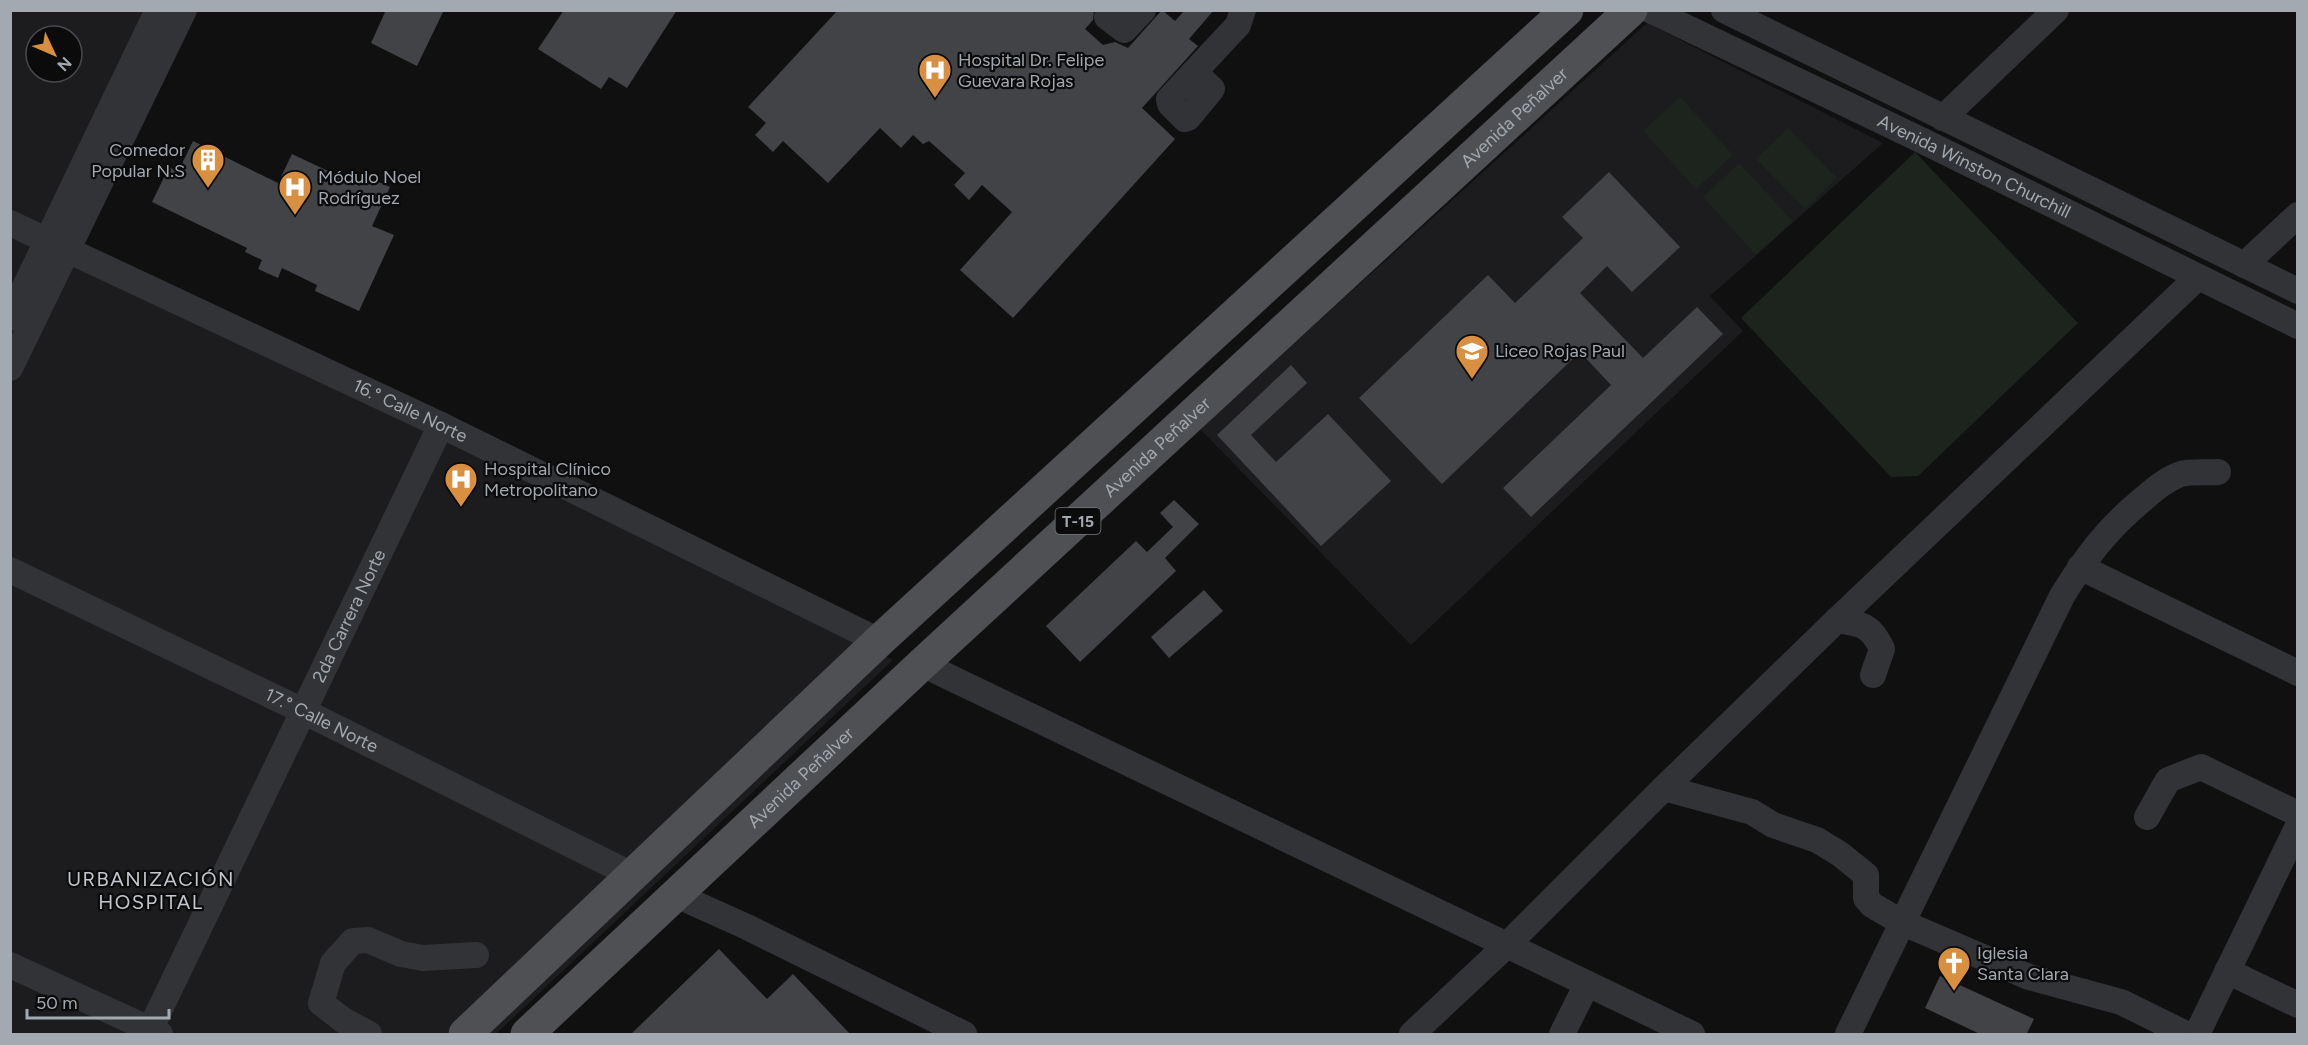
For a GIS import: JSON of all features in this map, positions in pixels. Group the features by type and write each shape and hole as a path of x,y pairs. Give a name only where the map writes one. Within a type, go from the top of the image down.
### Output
{"main road":[{"name":"T-15","path":"465,1035 879,641 1567,10"},
{"name":"Avenida Peñalver","path":"527,1035 922,664 1631,10"}],"street":[{"path":"10,368 57,246 158,10"},
{"path":"10,318 57,246 184,10"},
{"path":"1111,10 1107,17 1124,30 1143,10"},
{"path":"1195,73 1238,25 1244,10"},
{"name":"Avenida Winston Churchill","path":"1650,10 2298,326"},
{"name":"Avenida Winston Churchill","path":"1724,10 2298,291"},
{"path":"1943,118 2056,10"},
{"path":"2244,265 2298,215"},
{"name":"16.° Calle Norte","path":"10,223 441,425 879,641"},
{"path":"1412,1035 1507,945 1837,620 2198,277"},
{"name":"2da Carrera Norte","path":"153,1033 303,711 441,425"},
{"path":"1848,1035 1901,922 2062,596 2080,567 2094,546 2124,515 2158,486 2182,474 2218,472"},
{"path":"2080,567 2298,673"},
{"name":"17.° Calle Norte","path":"10,570 303,711 632,874"},
{"path":"1837,620 1861,624 1875,635 1882,649 1873,675"},
{"path":"922,664 1687,1033"},
{"path":"2147,817 2168,780 2201,767 2298,814"},
{"path":"1664,788 1752,812 1773,825 1817,840 1840,854 1866,875 1866,898 1872,905 1901,922 2029,977 2121,1002 2186,1035"},
{"path":"2197,1035 2298,826"},
{"path":"676,895 747,927 964,1035"},
{"path":"369,1035 343,1020 321,1003 333,963 353,941 368,940 401,954 423,958 476,955"},
{"path":"10,965 153,1033"},
{"path":"2227,971 2298,1005"},
{"path":"1562,1035 1587,984"}],"shaded area":[{"path":"10,11 173,11 56,250 893,660 496,1034 11,1034"},
{"name":"Liceo Rojas Paul","path":"1647,23 1883,143 1710,296 1743,331 1411,645 1200,429"},
{"path":"1680,97 1733,155 1696,189 1643,131"},
{"path":"1788,128 1837,178 1805,209 1756,159"},
{"path":"1915,152 2078,323 1918,476 1891,477 1741,318"},
{"path":"1739,163 1793,221 1756,255 1703,197"}],"building":[{"path":"386,10 444,10 417,66 371,43"},
{"path":"564,10 677,10 627,88 609,77 601,89 538,49"},
{"name":"Hospital Dr. Felipe Guevara Rojas","path":"838,10 1094,10 1093,20 1085,29 1103,45 1115,42 1128,48 1162,10 1175,21 1185,10 1214,10 1189,39 1198,46 1142,108 1175,139 1013,318 960,270 1012,212 982,185 969,200 954,185 965,173 929,141 923,144 913,135 901,148 880,128 828,183 783,141 773,152 755,135 766,123 748,107"},
{"path":"193,141 278,183 292,154 360,186 365,176 390,187 372,226 394,235 359,311 315,291 317,285 282,268 278,278 258,269 262,260 245,252 247,248 152,202 169,167 178,172"},
{"path":"1609,172 1680,247 1632,292 1607,266 1580,293 1643,358 1697,307 1723,334 1531,517 1503,488 1611,385 1580,352 1442,484 1359,398 1488,275 1515,303 1583,238 1562,217"},
{"path":"1291,365 1307,383 1251,435 1276,462 1328,414 1391,481 1321,546 1217,435"},
{"path":"1174,500 1199,524 1165,558 1176,571 1080,662 1046,626 1136,541 1147,552 1173,527 1160,513"},
{"path":"1204,590 1223,611 1169,658 1151,637"},
{"path":"719,949 767,999 793,974 851,1035 630,1035"},
{"name":"Iglesia Santa Clara","path":"1940,976 2034,1019 2026,1035 1982,1035 1925,1008"}],"place":[{"name":"Hospital Dr. Felipe Guevara Rojas","path":"935,99"},
{"name":"Comedor Popular N.S","path":"208,189"},
{"name":"Módulo Noel Rodríguez","path":"295,216"},
{"name":"Liceo Rojas Paul","path":"1472,380"},
{"name":"Hospital Clínico Metropolitano","path":"461,508"},
{"name":"Iglesia Santa Clara","path":"1954,992"}],"district":[{"name":"URBANIZACIÓN HOSPITAL","path":"151,890"}]}
